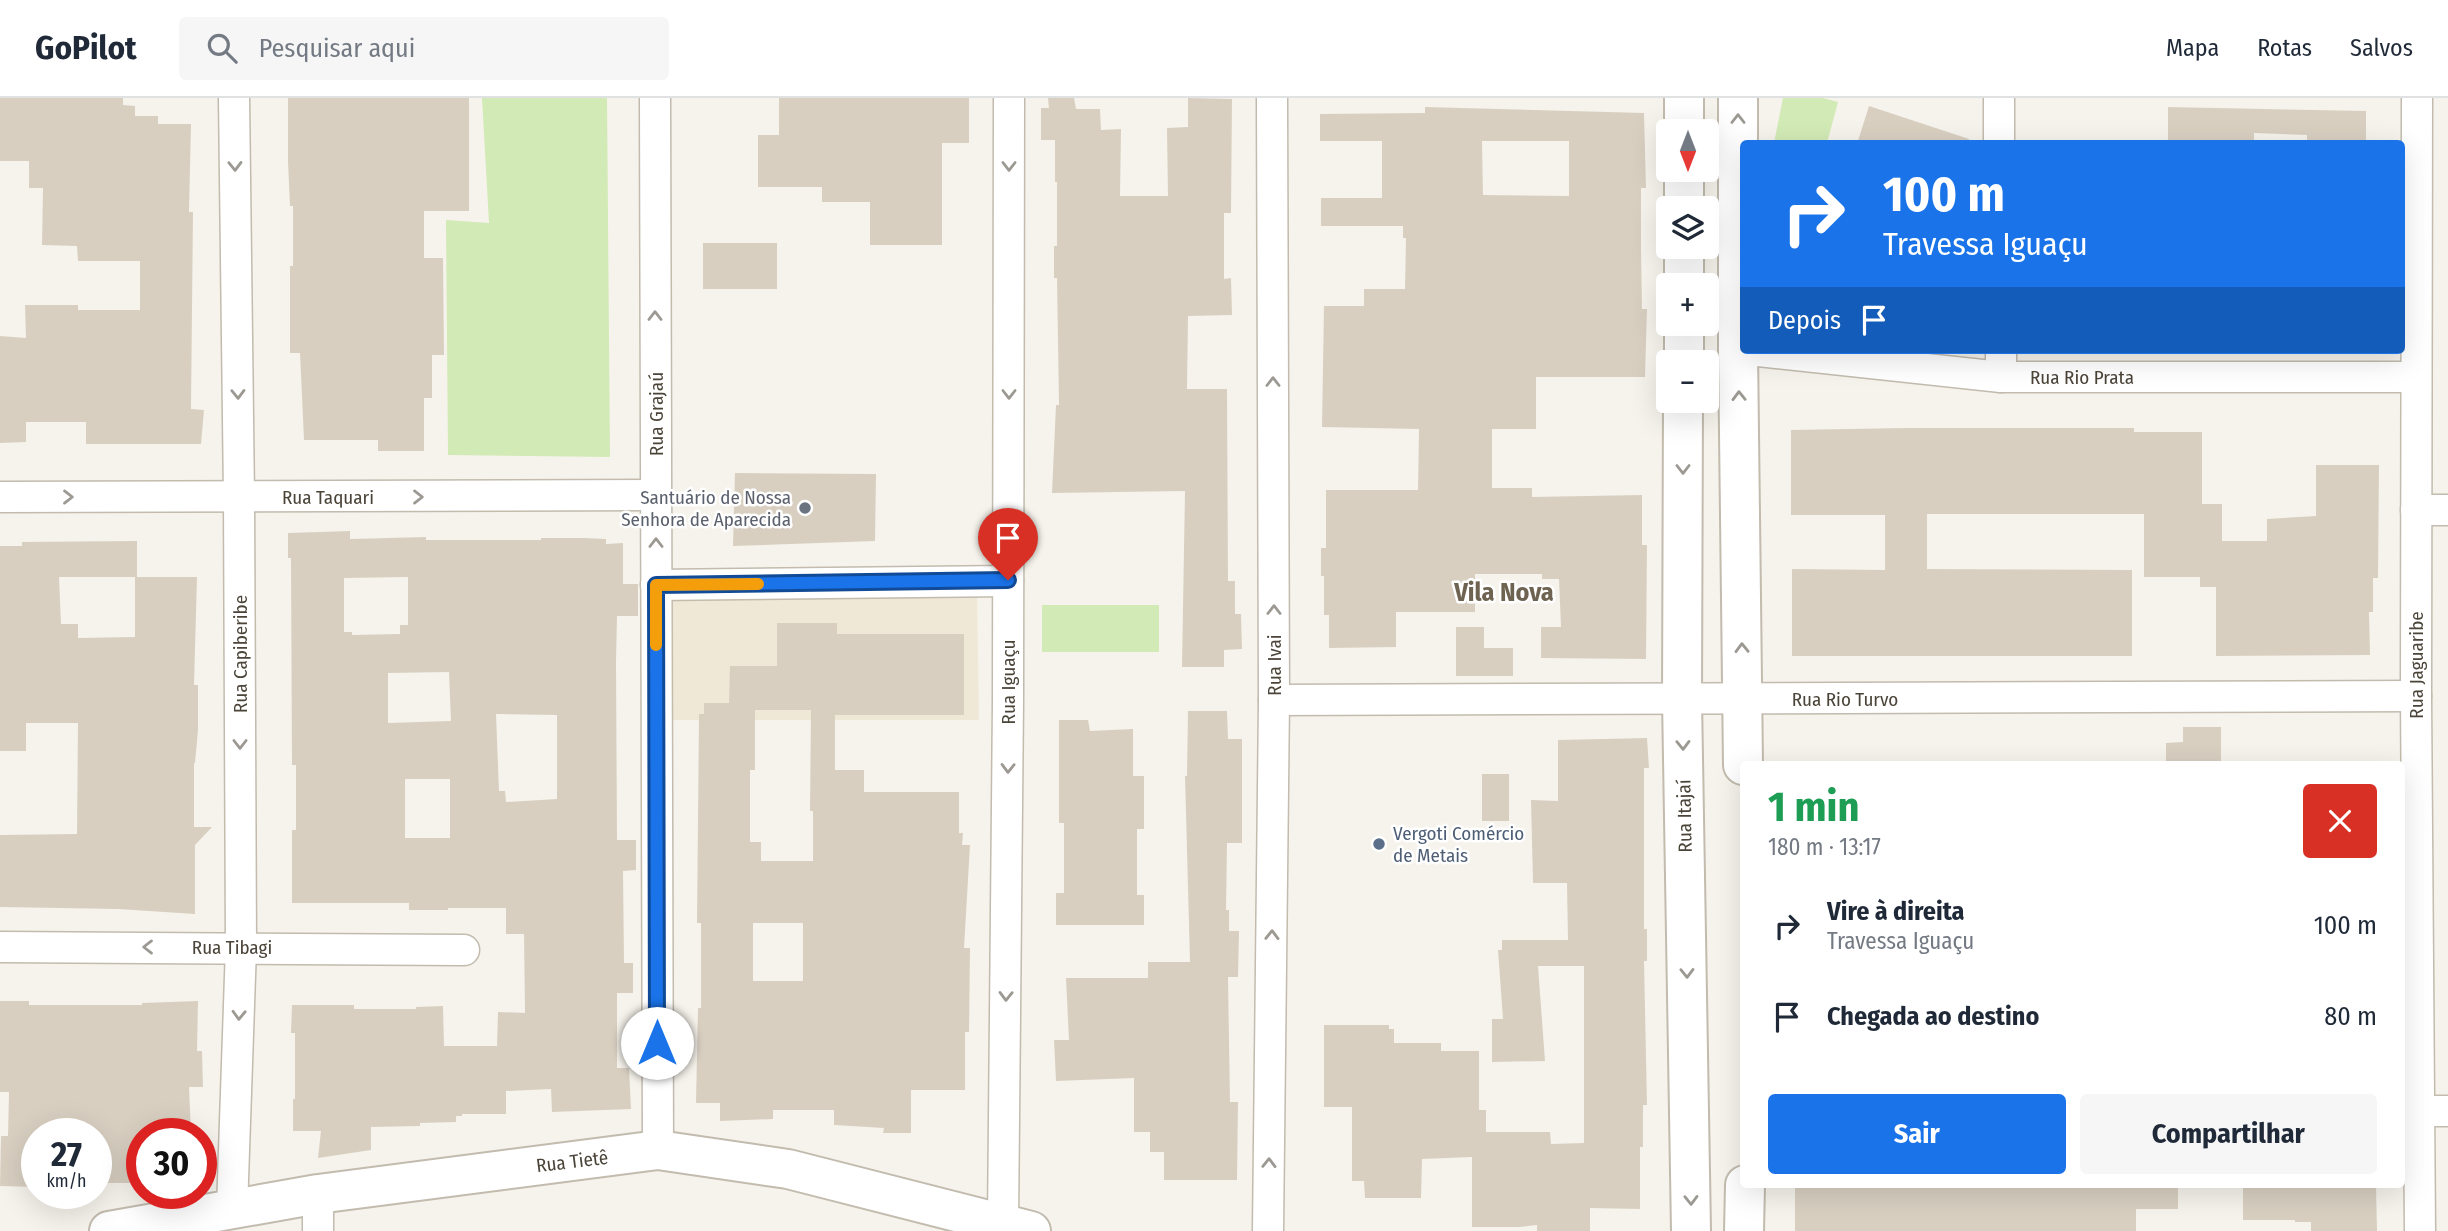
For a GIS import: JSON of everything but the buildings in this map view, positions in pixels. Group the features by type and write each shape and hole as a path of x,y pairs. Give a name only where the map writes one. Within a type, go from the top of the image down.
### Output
{"street":[{"name":"Rua Capiberibe","path":"232,1209 241,947 234,98"},
{"name":"Rua Grajaú","path":"655,98 657,1150"},
{"name":"Rua Iguaçu","path":"1009,98 1008,580 1017,1227"},
{"name":"Rua Ivai","path":"1268,1231 1275,700 1272,98"},
{"path":"1684,98 1684,119"},
{"path":"1738,98 1740,198"},
{"path":"1999,98 1999,140"},
{"name":"Rua Jaguaribe","path":"2417,98 2416,696 2423,1111 2420,1231"},
{"path":"1743,354 1743,761"},
{"name":"Rua Rio Prata","path":"1829,354 2001,364 2417,377"},
{"name":"Rua Itajaí","path":"1683,413 1682,699 1691,1231"},
{"name":"Rua Taquari","path":"0,497 656,495"},
{"path":"2416,509 2448,509"},
{"path":"656,585 1008,580"},
{"name":"Rua Rio Turvo","path":"1275,700 2416,696"},
{"name":"Rua Tibagi","path":"0,947 464,950"},
{"name":"Rua Tietê","path":"109,1231 232,1209 318,1212 657,1150 788,1169 1017,1227"},
{"path":"1744,1231 1745,1188"}],"shaded area":[{"path":"977,592 979,720 670,720 673,594"}],"green space":[{"path":"482,98 607,98 610,457 448,455 446,220 489,223"},
{"path":"1783,98 1823,98 1838,102 1828,140 1775,140"},
{"path":"1042,605 1159,605 1159,652 1042,652"}],"slow traffic":[{"path":"656,645 656,585 758,584"}],"place":[{"name":"Santuário de Nossa Senhora de Aparecida","path":"805,508"},
{"name":"Vergoti Comércio de Metais","path":"1379,844"}],"district":[{"name":"Vila Nova","path":"1504,592"}],"route":[{"path":"657,1043 656,585 1008,580"}]}
